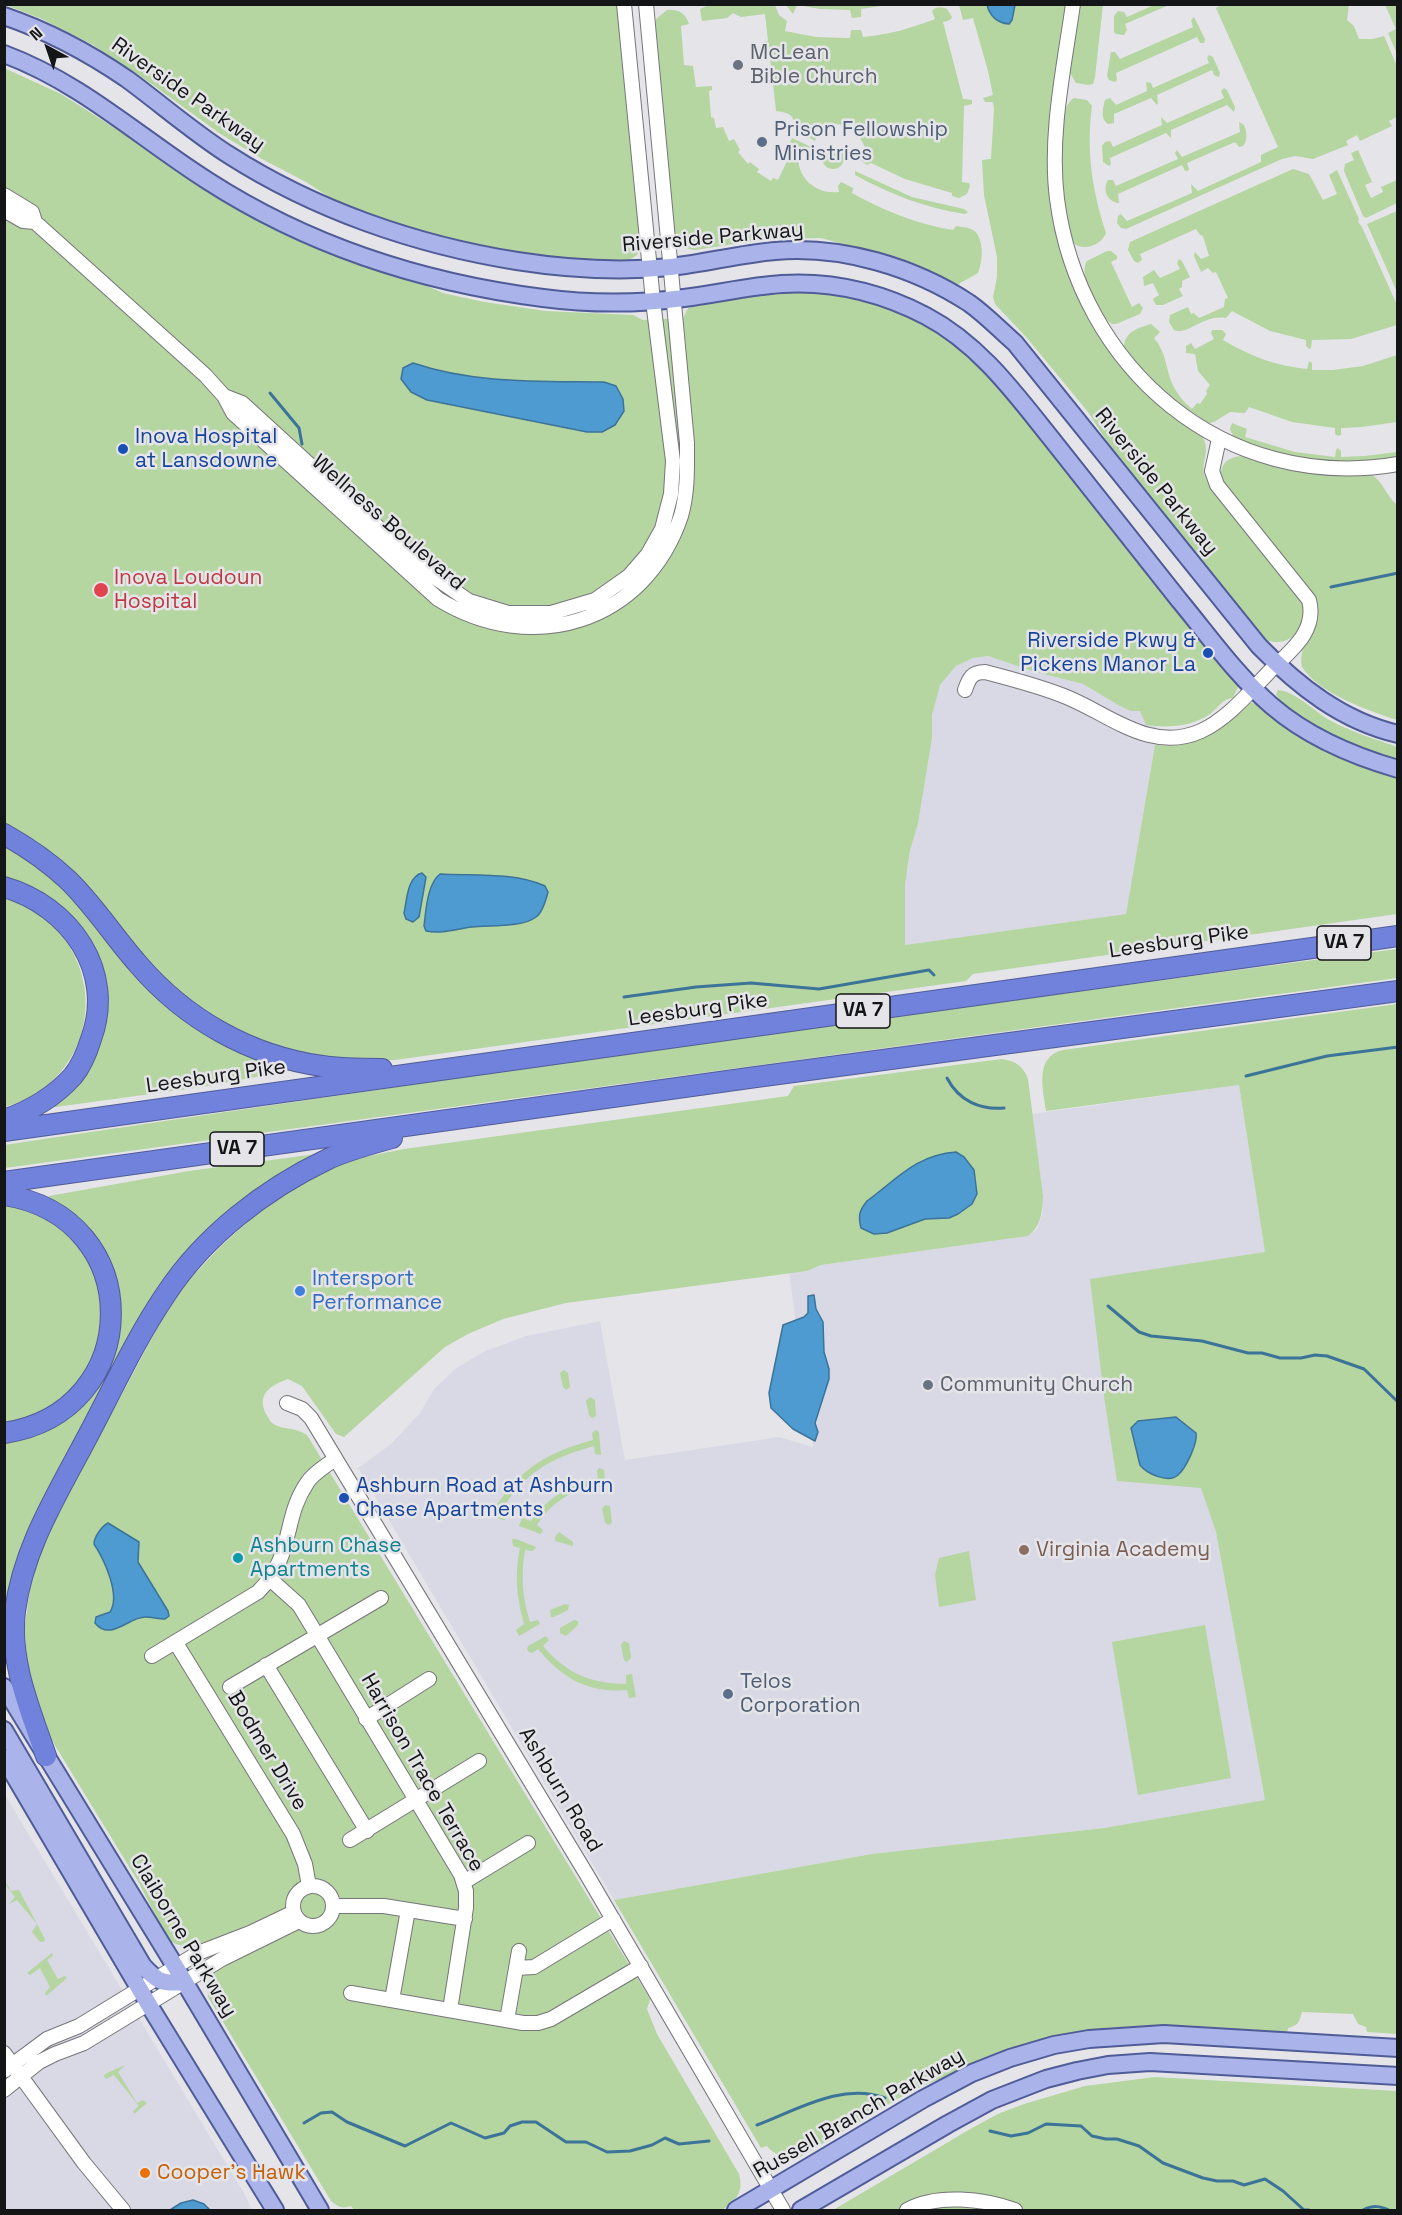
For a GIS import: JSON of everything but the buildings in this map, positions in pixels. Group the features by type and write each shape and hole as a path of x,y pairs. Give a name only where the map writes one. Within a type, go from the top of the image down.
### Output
{"highway":[{"path":"4,834 35,853 67,879 136,962 168,995 205,1023 226,1035 266,1052 323,1066 435,1071"},
{"path":"4,887 38,901 55,912 71,929 83,946 92,966 97,988 98,1012 94,1032 85,1056 73,1075 39,1104 4,1120"},
{"path":"1291,950 1398,927"},
{"name":"Leesburg Pike","path":"4,1131 1398,936"},
{"name":"VA 7","path":"4,1182 470,1117 1398,993"},
{"path":"46,1756 26,1700 17,1666 14,1645 15,1613 20,1585 38,1531 146,1326 166,1294 209,1243 266,1196 298,1174 356,1148 470,1117"},
{"path":"4,1195 21,1198 47,1209 73,1226 89,1242 101,1263 109,1285 111,1307 109,1332 102,1358 92,1381 76,1401 39,1425 4,1433"}],"main road":[{"name":"Riverside Parkway","path":"4,16 53,36 95,58 231,156 292,190 357,219 448,247 518,261 589,268 671,267 798,250 858,257 917,276 942,287 970,304 1015,343 1259,646 1277,665 1310,694 1363,723 1398,734"},
{"path":"4,54 71,85 214,185 297,230 408,272 501,292 572,301 674,299 782,284 838,286 892,300 927,317 952,332 983,358 1011,388 1230,664 1253,688 1274,708 1314,734 1358,757 1398,769"},
{"name":"Claiborne Parkway","path":"4,1687 175,1966 320,2211"},
{"path":"4,1730 143,1966 155,1979 166,1983 184,1982"},
{"path":"4,1758 148,2005 275,2211"},
{"name":"Russell Branch Parkway","path":"736,2211 947,2086 1010,2058 1054,2045 1099,2038 1164,2034 1398,2048"},
{"path":"801,2211 984,2104 1046,2079 1077,2071 1150,2062 1398,2076"}],"street":[{"name":"Wellness Boulevard","path":"224,396 242,403 427,572 458,596 483,607 508,613 538,615 565,610 595,600 629,576 656,542 667,514 671,495 673,461 653,300 624,4"},
{"name":"Wellness Boulevard","path":"4,195 32,212 35,222 206,375 224,396 233,413 438,599 474,618 503,626 532,628 562,625 595,615 635,587 660,559 672,538 686,492 687,443 646,4"},
{"path":"1073,4 1055,149 1059,208 1072,261 1096,315 1125,360 1174,408 1219,439 1258,455 1305,466 1355,469 1398,464"},
{"name":"Wellness Boulevard","path":"4,210 23,221 35,222"},
{"path":"965,690 970,677 986,672 1064,696 1134,731 1157,737 1168,737 1188,735 1205,729 1227,712 1277,665 1307,632 1312,615 1309,600 1217,485 1212,471 1219,439"},
{"name":"Ashburn Road","path":"287,1403 302,1409 311,1419 463,1667 641,1966 783,2211"},
{"path":"152,1656 258,1592 270,1579 283,1554 296,1505 305,1486 317,1472 335,1459"},
{"name":"Harrison Trace Terrace","path":"270,1579 299,1605 415,1800 458,1867 464,1882 465,1919 450,2010"},
{"path":"230,1687 381,1598"},
{"name":"Bodmer Drive","path":"176,1642 293,1834 303,1858 309,1886"},
{"path":"266,1665 367,1831"},
{"path":"366,1719 429,1679"},
{"path":"350,1840 479,1761"},
{"path":"464,1882 528,1843"},
{"path":"309,1886 318,1886 327,1891 333,1906 329,1918 322,1924 312,1926 296,1916 294,1898 300,1890 309,1886"},
{"path":"333,1906 366,1905 465,1919"},
{"path":"392,2000 408,1910"},
{"path":"9,2068 47,2038 79,2026 198,1953 296,1916"},
{"path":"4,2090 39,2062 84,2043 296,1916"},
{"path":"516,1968 534,1967 613,1919"},
{"path":"507,2020 519,1951"},
{"path":"351,1993 530,2023 551,2019 641,1966"},
{"path":"4,2053 9,2068 21,2076 84,2163 123,2211"},
{"path":"907,2211 919,2204 964,2200 995,2204 1015,2211"}],"shaded area":[{"path":"988,656 1032,671 1083,684 1120,706 1140,711 1146,724 1156,726 1155,745 1126,914 905,945 905,885 932,738 932,715 940,685 956,666 973,658"},
{"path":"1239,1085 1265,1252 1090,1280 1202,1488 1216,1532 1265,1800 1104,1828 872,1854 614,1900 358,1468 391,1444 420,1413 434,1389 455,1369 483,1352 526,1336 600,1321 625,1460 779,1437 813,1447 789,1272 807,1271 821,1265 1028,1236 1037,1229 1042,1215 1043,1196 1032,1114"},
{"path":"4,1793 245,2195 252,2210 5,2210"}],"green space":[{"path":"1223,4 1349,5 1347,20 1354,26 1359,39 1384,36 1397,66 1397,117 1389,121 1392,126 1360,141 1357,135 1346,141 1348,145 1313,159 1295,156 1282,159 1126,229 1121,228 1117,223 1118,216 1121,214 1127,221 1192,193 1191,184 1198,191 1261,162 1261,155 1278,147 1216,8"},
{"path":"6,5 617,5 641,247 637,255 626,262 573,261 470,246 372,218 340,204 219,133 93,45 42,19"},
{"path":"709,5 775,5 779,15 787,21 785,31 816,37 847,38 850,38 851,30 861,30 863,37 909,28 935,19 932,11 935,8 947,9 952,17 943,22 963,99 972,100 972,104 964,106 962,182 969,183 967,194 959,198 952,196 952,193 905,179 871,163 867,165 858,158 860,154 867,154 859,137 853,131 838,124 821,126 813,131 817,137 815,141 803,134 791,116 776,111 773,84 770,84 769,80 772,79 769,46 766,46 765,41 768,41 765,14 741,17 733,13 727,18 702,21 700,9"},
{"path":"786,5 797,5 793,14"},
{"path":"797,5 888,5 861,9 861,17 852,18 850,10 820,9"},
{"path":"959,5 1067,5 1049,136 1051,195 1062,253 1084,308 1099,334 1140,386 1203,438 1206,447 1204,473 1212,490 1302,603 1303,622 1295,636 1288,640 1279,642 1261,638 1115,454 1088,412 1027,338 995,304 993,297 997,277 997,257 984,195 982,160 991,159 994,109 993,102 985,102 983,98 993,95 973,18 963,20"},
{"path":"1080,5 1103,5 1095,77 1093,84 1088,85 1076,83 1070,73"},
{"path":"1154,5 1169,5 1125,24 1127,30 1124,35 1114,32 1114,16 1118,11 1124,12 1127,17"},
{"path":"1385,5 1397,5 1397,54 1388,33 1396,29"},
{"path":"667,10 681,12 688,20 689,24 681,26 684,65 693,66 696,87 712,86 712,90 709,91 711,117 714,118 716,128 723,127 729,141 734,139 740,150 738,152 748,164 750,162 759,169 757,172 771,181 773,178 778,180 787,161 783,158 792,138 811,147 807,152 799,150 798,159 803,175 814,187 839,192 838,186 841,182 853,188 852,193 901,216 953,230 956,226 969,228 976,232 982,249 978,273 957,285 872,252 821,238 766,239 695,250 681,245 675,237 654,30 656,19"},
{"path":"1194,17 1205,39 1204,43 1200,43 1197,37 1116,73 1115,82 1109,80 1107,76 1111,52 1115,52 1120,59 1193,27 1191,20"},
{"path":"1209,55 1213,57 1220,73 1219,77 1214,75 1212,70 1157,95 1157,105 1151,98 1114,114 1114,123 1105,122 1103,113 1105,100 1110,98 1116,105 1147,91 1146,82 1151,83 1153,88 1209,63 1207,58"},
{"path":"4,68 61,94 151,151 443,293 484,302 546,311 633,315 643,320 683,318 688,308 694,304 751,294 770,291 820,291 870,301 918,320 959,347 992,378 1234,679 1238,687 1233,698 1223,701 1210,714 1195,722 1179,726 1154,726 1146,725 1140,711 1131,711 1120,706 1083,684 1032,671 988,656 973,658 956,666 940,685 932,715 932,738 905,885 905,945 1126,914 1155,745 1170,746 1196,741 1229,722 1250,703 1397,776 1397,914 973,974 966,981 395,1060 350,1063 260,1044 197,1011 5,824"},
{"path":"1224,88 1235,107 1234,112 1227,105 1171,130 1171,138 1166,133 1110,158 1109,166 1103,162 1102,146 1105,142 1110,141 1113,147 1162,125 1161,117 1167,123 1224,98 1221,91"},
{"path":"1074,98 1087,100 1092,106 1090,155 1097,201 1106,233 1104,238 1096,244 1086,247 1072,242 1061,166 1062,123 1066,107"},
{"path":"1239,122 1244,125 1246,133 1243,146 1239,147 1235,142 1187,163 1188,171 1185,171 1182,165 1118,194 1119,203 1111,200 1107,195 1108,180 1113,180 1116,186 1178,159 1175,153 1177,150 1182,157 1240,132"},
{"path":"833,147 841,150 844,158 841,166 833,169 825,166 822,158 825,150"},
{"path":"1358,150 1372,182 1365,185 1371,198 1383,192 1381,187 1397,180 1397,203 1366,218 1363,216 1344,171 1345,164 1354,160 1351,153"},
{"path":"1293,169 1309,174 1323,200 1337,194 1329,175 1337,170 1359,219 1358,222 1397,305 1397,325 1351,339 1312,340 1309,349 1306,346 1306,340 1270,331 1232,311 1226,318 1210,319 1185,330 1174,330 1169,322 1170,315 1188,307 1191,314 1194,313 1199,318 1224,307 1225,299 1228,298 1216,272 1213,273 1208,268 1201,272 1194,256 1195,252 1201,259 1209,256 1203,236 1196,229 1140,254 1142,260 1138,263 1134,261 1128,250 1130,242"},
{"path":"855,171 912,197 964,209 968,212 965,214 936,208 908,199 855,175"},
{"path":"1397,211 1397,292 1367,224"},
{"path":"1107,251 1117,256 1117,259 1111,262 1132,307 1139,303 1143,308 1140,314 1116,324 1112,324 1101,313 1087,285 1085,275 1087,261"},
{"path":"1179,259 1190,277 1182,281 1182,287 1179,289 1183,296 1163,305 1156,305 1153,299 1159,295 1153,283 1144,286 1143,277 1154,270 1160,278 1180,269 1177,263"},
{"path":"1151,324 1160,332 1154,338 1163,352 1174,387 1192,409 1197,403 1200,404 1210,385 1198,371 1195,354 1186,353 1186,346 1191,343 1195,349 1214,339 1212,330 1222,330 1226,334 1223,340 1243,351 1274,363 1307,369 1309,361 1312,363 1312,370 1363,366 1397,355 1397,422 1341,428 1341,435 1338,436 1335,434 1335,428 1292,422 1249,407 1245,413 1230,412 1209,423 1152,380 1124,346 1130,334"},
{"path":"1232,423 1247,429 1245,437 1295,452 1335,457 1338,448 1341,451 1341,457 1397,452 1397,457 1337,461 1307,459 1277,453 1233,436 1230,429"},
{"path":"1243,456 1301,472 1372,475 1397,505 1397,720 1332,693 1320,685 1302,667 1304,647 1315,625 1317,607 1312,594 1221,478 1222,468 1226,462"},
{"path":"1278,690 1298,698 1339,725 1397,747 1397,761 1349,744 1312,726 1284,705 1276,694"},
{"path":"4,842 36,864 62,886 167,999 299,1069 202,1087 41,1109 61,1094 104,1000 52,900 28,885 5,878"},
{"path":"5,899 40,916 65,940 80,970 86,1003 81,1036 66,1066 40,1090 5,1107"},
{"path":"1397,949 1397,978 5,1168 4,1145 700,1044"},
{"path":"1397,1004 1397,2034 1367,2032 1366,2027 1358,2024 1353,2014 1302,2012 1298,2023 1288,2028 1287,2034 1168,2027 1095,2030 959,2071 911,2091 795,2160 793,2155 778,2155 767,2146 761,2148 614,1900 872,1854 1104,1828 1265,1800 1216,1532 1201,1488 1117,1481 1090,1279 1265,1252 1239,1085 1046,1111 1042,1084 1044,1067 1048,1059 1063,1050"},
{"path":"1002,1059 1018,1065 1028,1079 1043,1196 1039,1223 1028,1236 821,1265 807,1271 566,1303 503,1319 445,1347 344,1437 336,1434 302,1386 288,1379 271,1387 264,1396 263,1407 271,1422 279,1427 297,1430 307,1435 650,1999 647,2009 657,2034 739,2174 740,2180 738,2195 722,2210 354,2210 351,2206 336,2205 331,2201 208,1997 209,1979 219,1965 204,1942 184,1946 174,1943 166,1936 139,1883 48,1734 27,1666 25,1626 30,1588 37,1560 49,1531 162,1319 188,1281 255,1215 292,1187 324,1171 364,1157 404,1149 788,1096 794,1086"},
{"path":"324,1153 237,1208 92,1410 30,1526 23,1545 5,1654 5,1441 53,1426 73,1413 102,1377 112,1355 117,1331 118,1305 48,1200 49,1196 189,1171"},
{"path":"4,1204 56,1224 70,1235 86,1255 96,1278 101,1301 101,1326 96,1349 86,1371 71,1391 47,1410 4,1424"},
{"path":"564,1370 568,1373 570,1387 566,1390 563,1387 560,1373"},
{"path":"590,1397 595,1400 596,1416 592,1418 589,1415 586,1401"},
{"path":"596,1430 599,1432 601,1455 595,1454 594,1446 540,1468 520,1486 501,1511 507,1514 505,1520 485,1512 485,1507 495,1508 515,1482 526,1472 549,1456 593,1440 592,1433"},
{"path":"599,1468 604,1470 606,1492 601,1492 599,1483 580,1489 556,1503 537,1525 543,1530 541,1534 519,1526 522,1518 531,1521 560,1493 598,1478"},
{"path":"430,1481 442,1486 442,1491 437,1493 425,1487 425,1482"},
{"path":"605,1505 610,1506 612,1523 608,1525 602,1509"},
{"path":"559,1532 573,1542 573,1546 555,1541"},
{"path":"512,1539 536,1547 533,1551 525,1550 523,1586 530,1622 538,1620 540,1624 519,1636 516,1630 524,1624 517,1586 520,1548 513,1546"},
{"path":"969,1551 976,1600 939,1607 935,1575 939,1558"},
{"path":"565,1604 569,1605 568,1610 551,1617 550,1610"},
{"path":"574,1620 578,1621 578,1625 566,1636 560,1633 560,1628"},
{"path":"1205,1625 1231,1778 1138,1795 1112,1642"},
{"path":"546,1636 549,1640 543,1646 561,1663 580,1675 602,1682 626,1684 626,1675 632,1674 636,1697 629,1698 627,1690 600,1689 577,1682 557,1668 538,1649 532,1653 529,1652 528,1646"},
{"path":"624,1641 629,1643 631,1658 627,1662 624,1660 621,1645"},
{"path":"5,1881 11,1891 19,1890 45,1939 44,1942 40,1942 32,1932 37,1924 17,1900 9,1904 15,1897 5,1884"},
{"path":"52,1953 53,1956 47,1960 58,1979 65,1976 67,1978 46,1996 45,1993 50,1987 40,1968 30,1975 27,1973"},
{"path":"125,2065 118,2072 137,2103 143,2100 147,2103 134,2114 133,2111 139,2106 114,2075 106,2079 104,2076"},
{"path":"1155,2077 1397,2091 1397,2210 833,2210 998,2114 1085,2086"}],"water":[{"path":"987,5 1015,5 1012,20 1009,24 998,20 992,16"},
{"path":"413,363 436,370 484,378 604,382 616,386 623,399 624,411 615,425 602,432 587,432 427,400 411,392 401,379 403,368"},
{"path":"422,873 426,877 419,917 413,922 406,919 404,913 407,896 413,879"},
{"path":"440,874 520,878 545,886 548,892 544,906 530,921 443,932 426,931 424,926 428,898 432,884"},
{"path":"956,1152 964,1157 974,1170 977,1194 972,1204 949,1218 925,1219 887,1233 874,1234 861,1228 860,1214 867,1201 918,1163 942,1154"},
{"path":"814,1295 816,1309 823,1322 824,1352 829,1369 829,1379 815,1423 818,1432 815,1441 793,1429 771,1408 769,1393 783,1325 804,1317 808,1313 808,1296"},
{"path":"1176,1417 1196,1433 1195,1443 1181,1472 1174,1477 1163,1478 1152,1474 1140,1465 1131,1428 1138,1421"},
{"path":"108,1523 139,1542 138,1562 168,1611 169,1616 165,1619 139,1618 107,1630 95,1623 96,1617 110,1612 113,1605 114,1596 110,1577 94,1544 99,1532"},
{"path":"193,2200 204,2204 210,2210 170,2210 181,2203"}],"waterway":[{"path":"270,393 299,428 302,444"},
{"path":"1331,587 1398,573"},
{"path":"624,997 696,987 751,983 819,989 929,970 934,975"},
{"path":"1246,1076 1327,1056 1398,1047"},
{"path":"947,1078 958,1093 971,1102 987,1107 1004,1108"},
{"path":"1108,1306 1139,1332 1151,1336 1202,1341 1248,1353 1262,1353 1280,1358 1327,1356 1364,1369 1398,1402"},
{"path":"757,2125 836,2096 852,2093 885,2098"},
{"path":"304,2123 321,2113 332,2112 347,2122 405,2146 451,2123 485,2138 504,2133 510,2126 522,2122 536,2122 566,2142 586,2142 607,2152 630,2151 652,2145 665,2138 679,2144 709,2141"},
{"path":"990,2131 1011,2136 1028,2133 1046,2124 1081,2126 1092,2136 1117,2139 1139,2146 1163,2163 1203,2178 1233,2181 1244,2185 1265,2179 1283,2191 1304,2210 1309,2210"},
{"path":"1363,2210 1370,2207 1389,2210"}],"place":[{"name":"McLean Bible Church","path":"738,65"},
{"name":"Prison Fellowship Ministries","path":"762,142"},
{"name":"Inova Hospital at Lansdowne","path":"123,449"},
{"name":"Inova Loudoun Hospital","path":"101,590"},
{"name":"Riverside Pkwy & Pickens Manor La","path":"1208,653"},
{"name":"Intersport Performance","path":"300,1291"},
{"name":"Community Church","path":"928,1385"},
{"name":"Ashburn Road at Ashburn Chase Apartments","path":"344,1498"},
{"name":"Virginia Academy","path":"1024,1550"},
{"name":"Ashburn Chase Apartments","path":"238,1558"},
{"name":"Telos Corporation","path":"728,1694"},
{"name":"Cooper's Hawk","path":"145,2173"}]}
